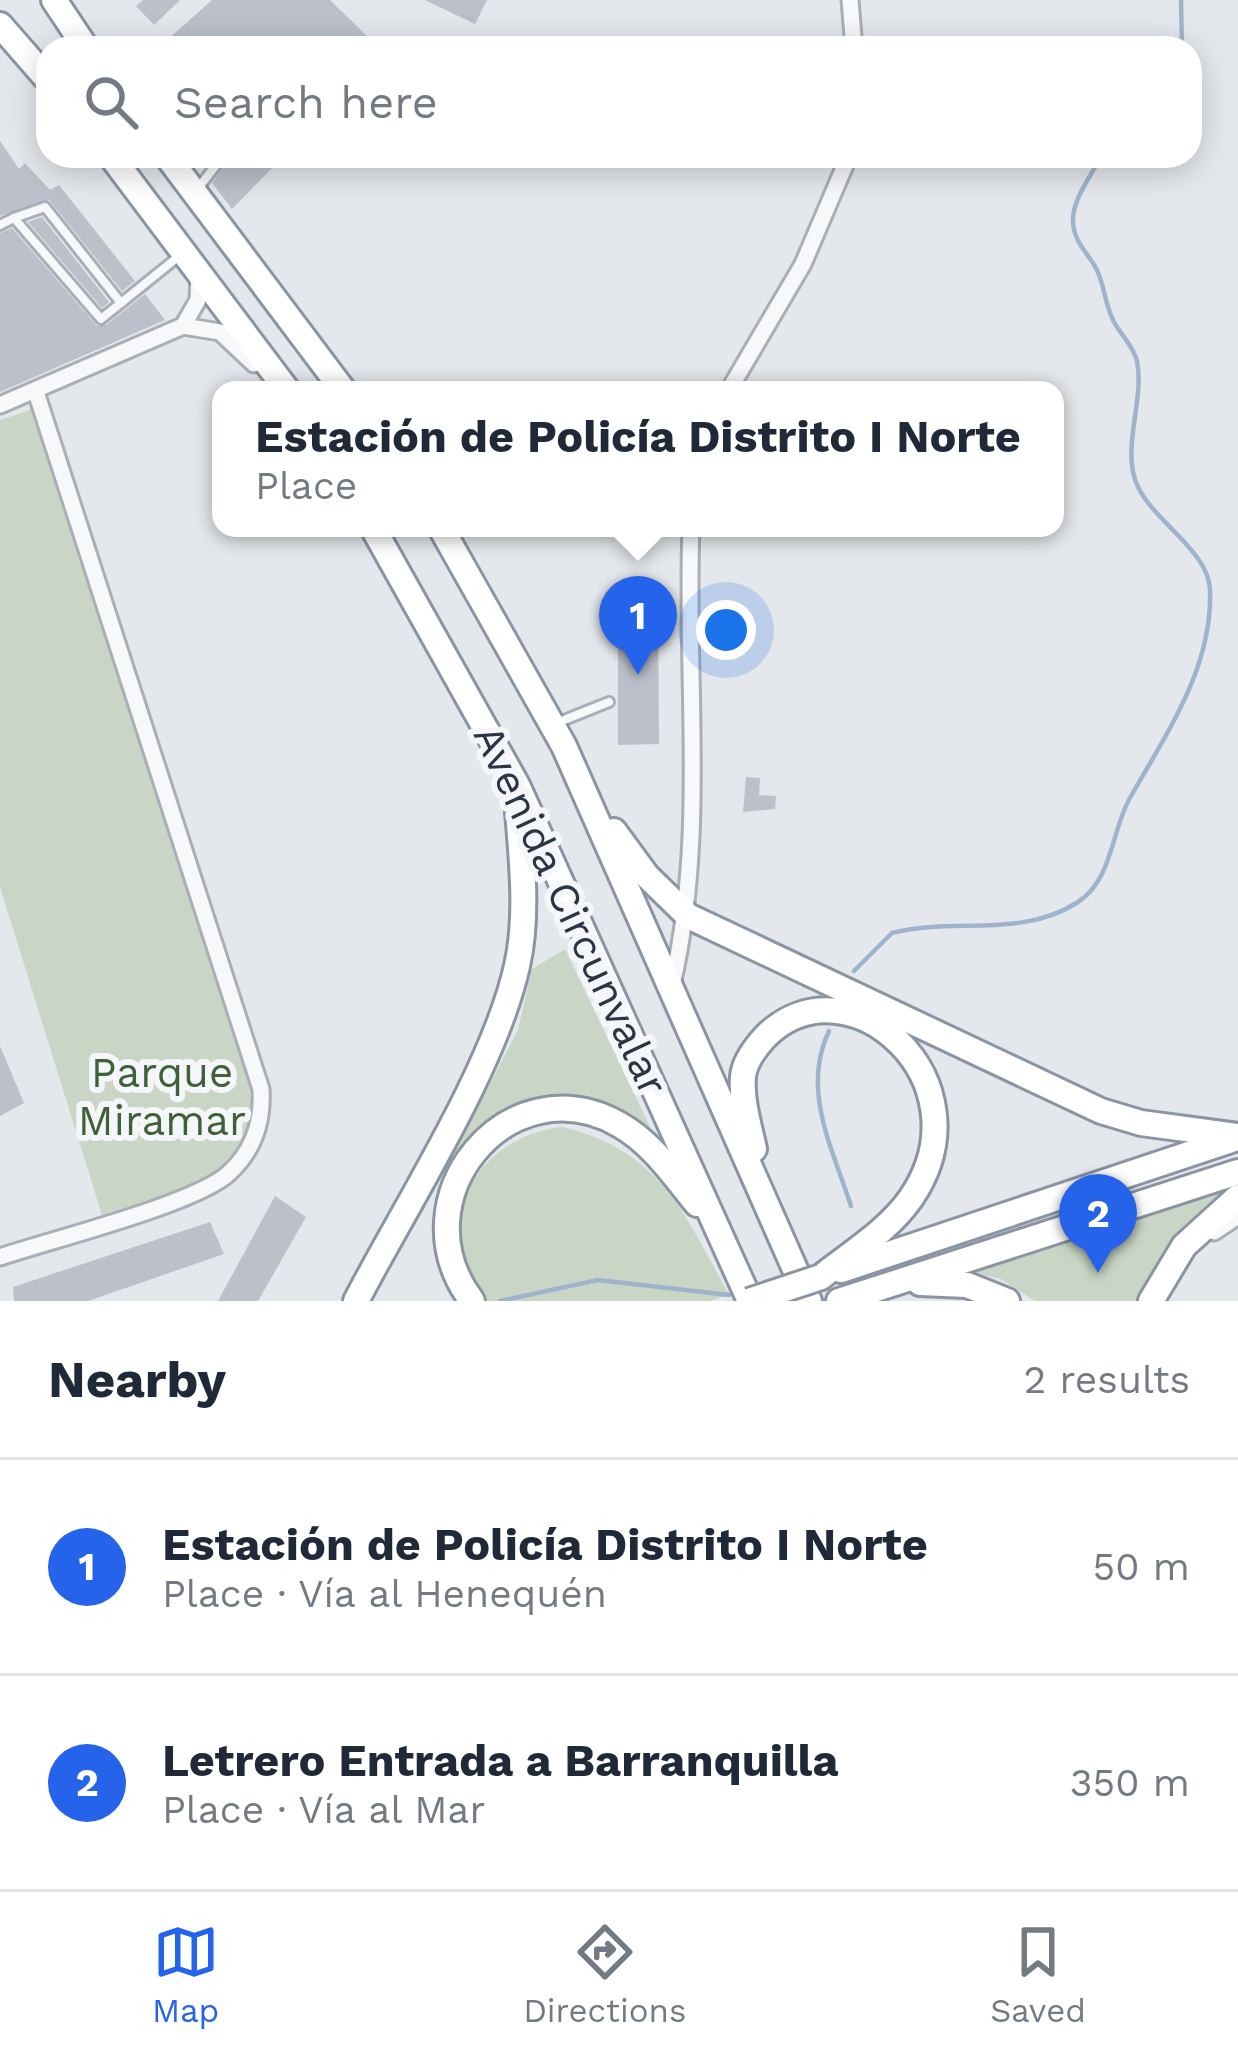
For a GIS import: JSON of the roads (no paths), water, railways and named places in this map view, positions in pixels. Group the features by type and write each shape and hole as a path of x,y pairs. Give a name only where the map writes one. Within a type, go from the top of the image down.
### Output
{"highway":[{"path":"62,4 79,36"},
{"path":"0,25 36,66"},
{"path":"120,168 192,259 277,381"},
{"path":"176,168 336,381"},
{"name":"Avenida Circunvalar","path":"378,537 517,784 749,1301"},
{"name":"Avenida Circunvalar","path":"446,537 558,735 809,1301"},
{"path":"558,735 634,861 688,916 1101,1111 1141,1123 1238,1137"},
{"path":"356,1301 493,1038 518,964 522,873 517,784"},
{"path":"766,1204 744,1092 746,1065 755,1048 782,1023 804,1014 835,1012 872,1024 903,1048 929,1082 936,1109 932,1148 908,1202 821,1277"},
{"path":"472,1301 458,1280 447,1244 449,1196 474,1150 502,1127 539,1113 588,1113 620,1125 667,1167 721,1234"},
{"path":"749,1301 1238,1137"},
{"path":"841,1301 1238,1172"},
{"path":"1151,1301 1168,1267 1199,1228 1238,1197"},
{"path":"841,1301 936,1282 967,1285 1007,1301"}],"street":[{"path":"850,0 853,36"},
{"path":"734,381 803,264 844,168"},
{"path":"183,326 198,300 192,259"},
{"path":"0,405 183,326 206,327 232,339 274,381"},
{"path":"0,1257 208,1188 244,1156 256,1135 261,1089 36,392"},
{"path":"671,989 688,916 694,850 692,537"},
{"path":"1168,1267 1238,1216"}],"lane":[{"path":"195,193 214,168"},
{"path":"0,225 45,207 121,303"},
{"path":"14,218 100,319 192,259"},
{"path":"558,735 609,702"}],"waterway":[{"path":"1181,0 1182,36"},
{"path":"854,971 892,933 1034,920 1090,892 1105,868 1130,798 1185,698 1204,646 1209,618 1207,575 1138,487 1131,457 1137,361 1111,316 1097,270 1074,229 1076,205 1094,168"},
{"path":"829,1031 821,1053 819,1097 851,1206"},
{"path":"500,1301 598,1280 729,1295"}],"place":[{"name":"Estación de Policía Distrito I Norte","path":"638,675"},
{"name":"Letrero Entrada a Barranquilla","path":"1098,1273"}],"park label":[{"name":"Parque Miramar","path":"162,1096"}]}
